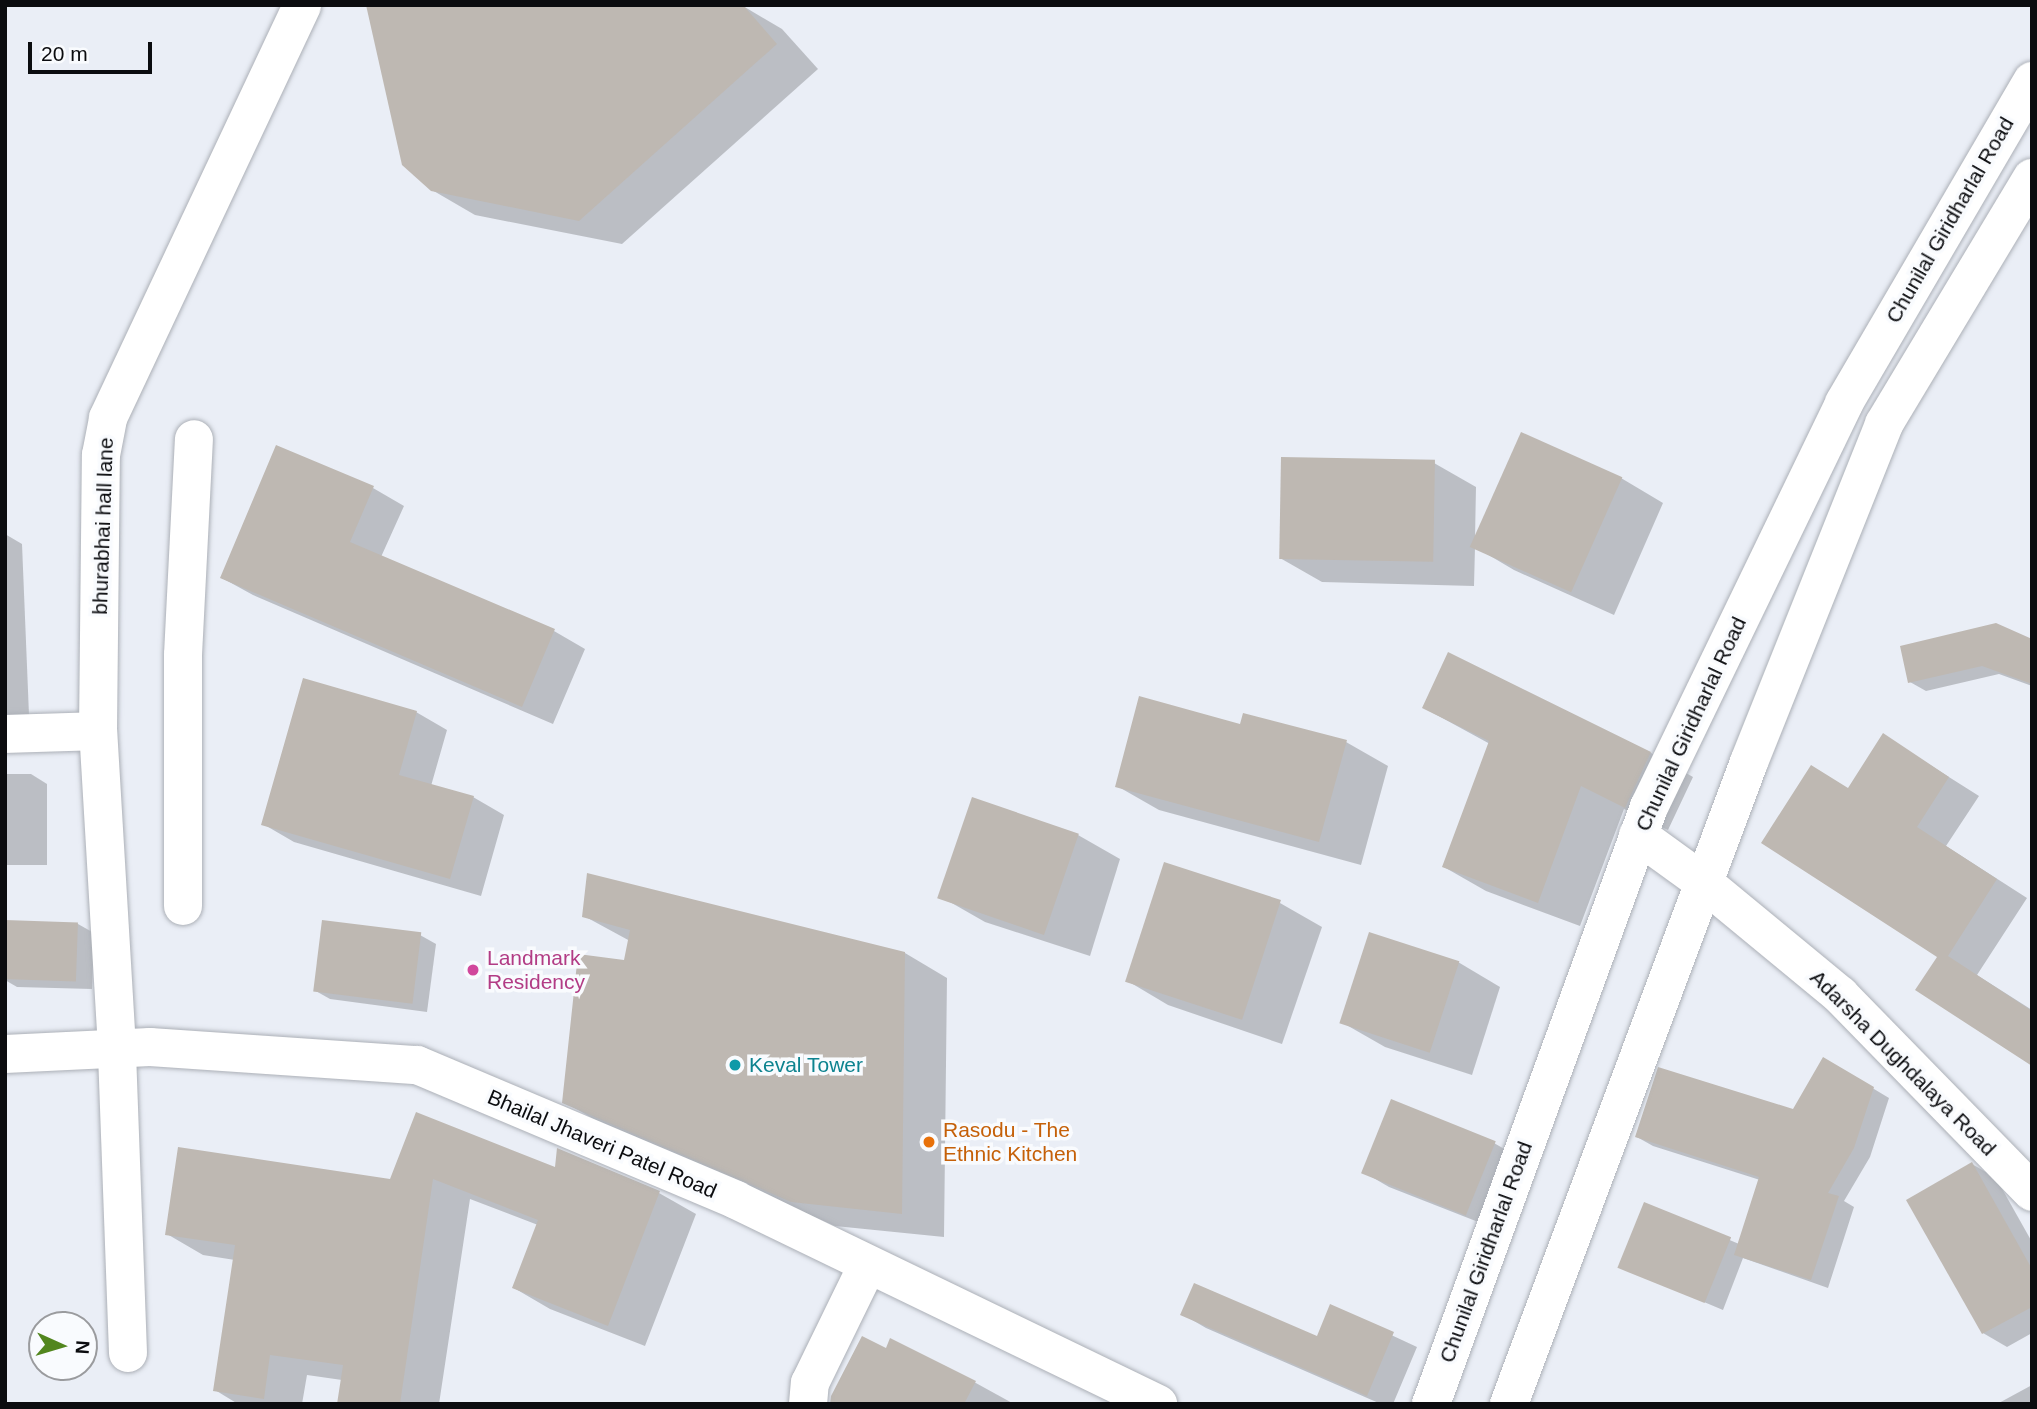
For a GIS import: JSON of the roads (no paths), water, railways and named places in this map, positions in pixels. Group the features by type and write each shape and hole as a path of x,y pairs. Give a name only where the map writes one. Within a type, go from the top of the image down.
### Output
{"street":[{"name":"bhurabhai hall lane","path":"128,1353 117,1048 98,732 101,455 108,418 302,5"},
{"name":"Chunilal Giridharlal Road","path":"1431,1404 1638,835 1844,403 2032,81"},
{"path":"1509,1404 1703,882 1884,424 2032,178"},
{"path":"183,906 183,655 194,439"},
{"path":"5,734 98,732"},
{"name":"Adarsha Dughdalaya Road","path":"1638,835 1703,882 1840,995 2032,1192"},
{"name":"Bhailal Jhaveri Patel Road","path":"5,1054 150,1046 416,1065 736,1200 1146,1401"},
{"path":"808,1404 810,1382 868,1264"}],"place":[{"name":"Landmark Residency","path":"473,970"},
{"name":"Keval Tower","path":"735,1065"},
{"name":"Rasodu - The Ethnic Kitchen","path":"929,1142"}]}
